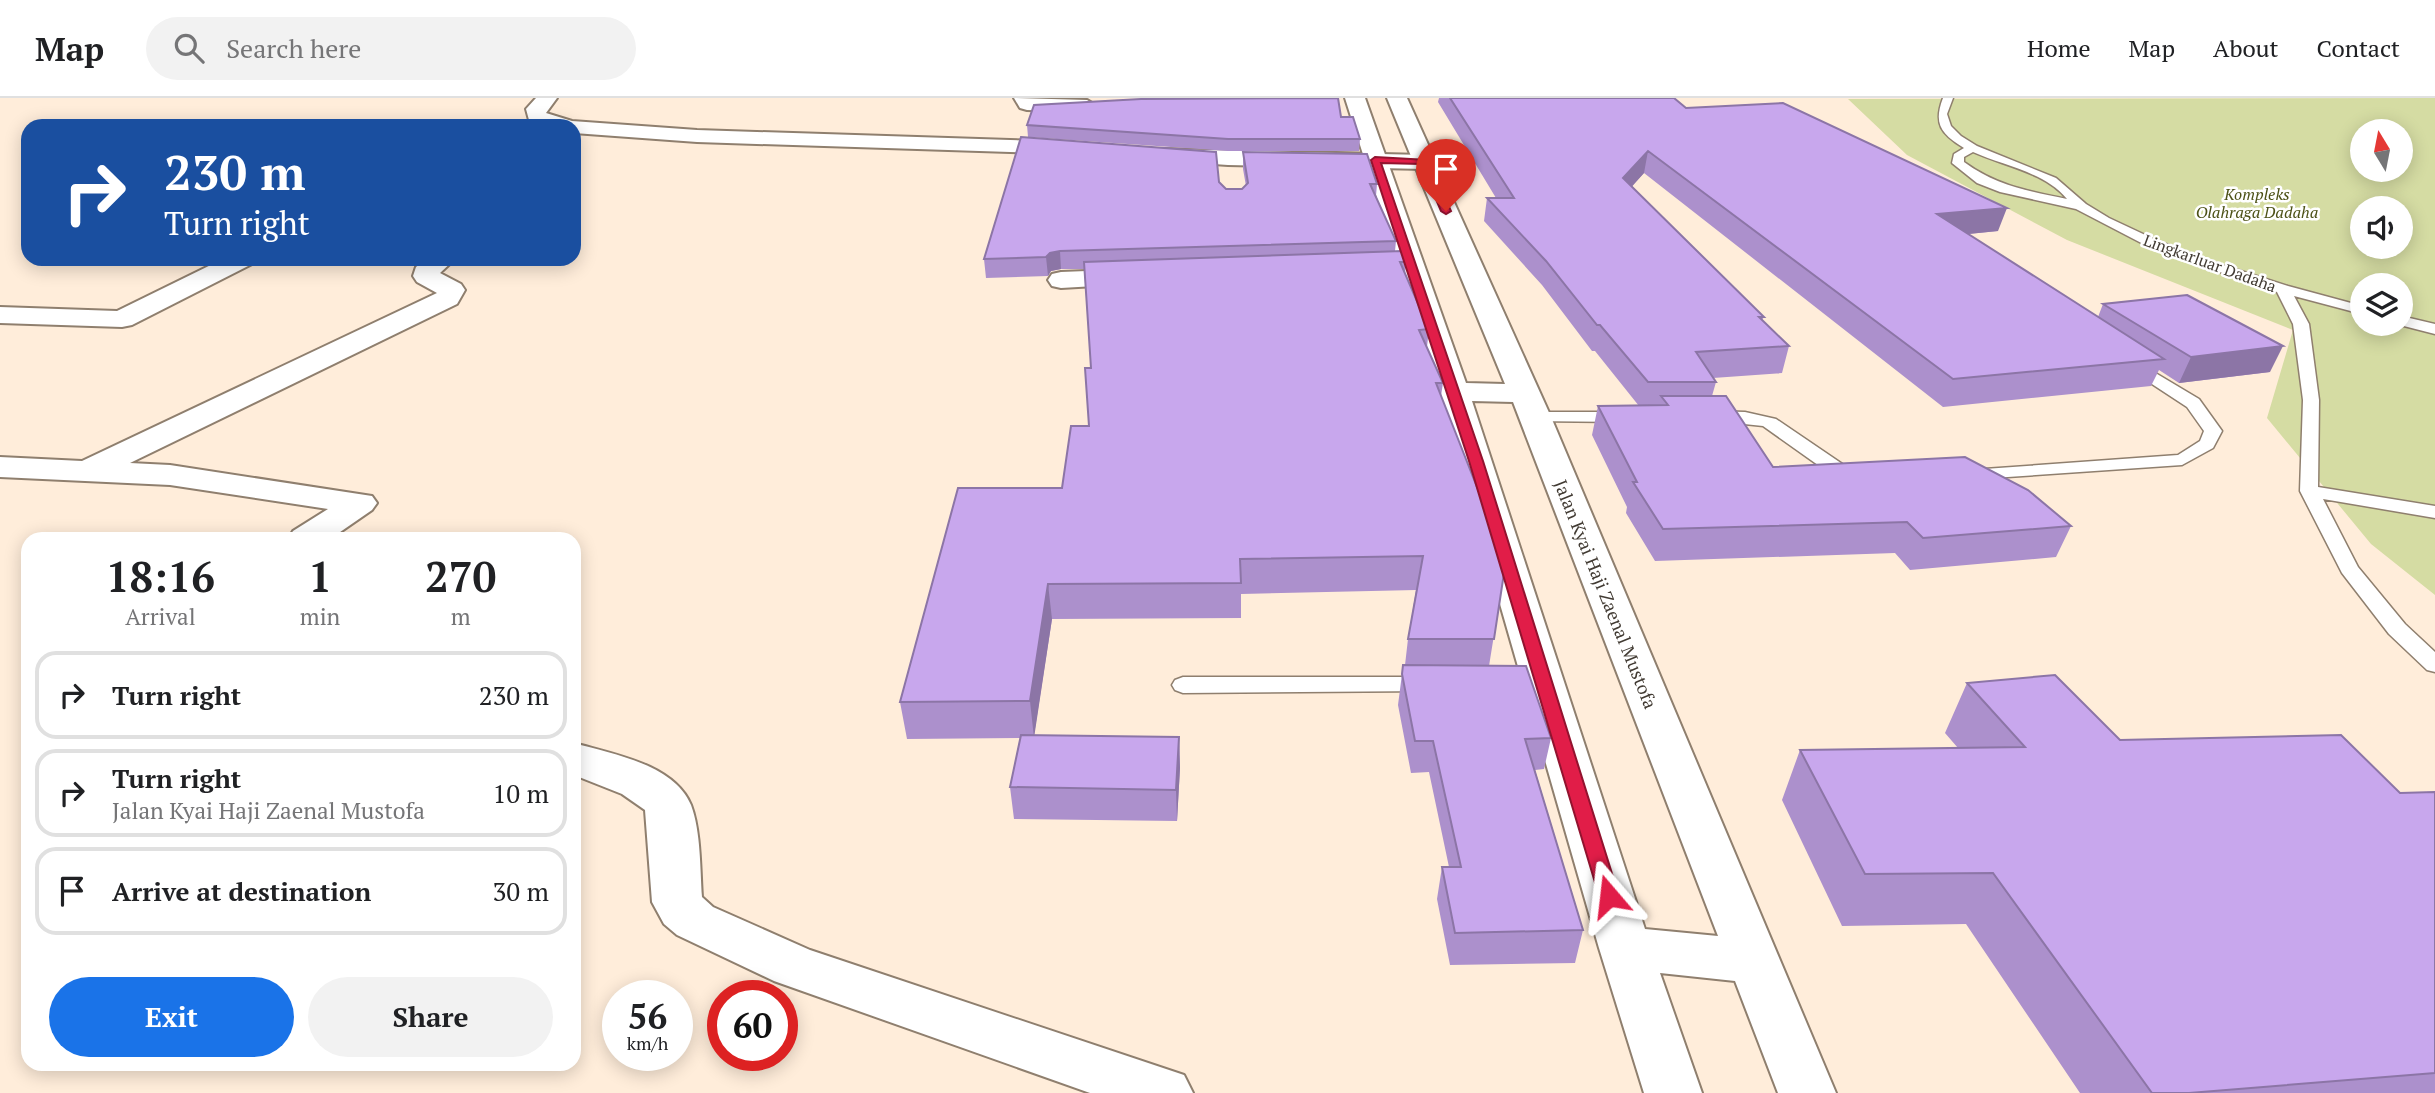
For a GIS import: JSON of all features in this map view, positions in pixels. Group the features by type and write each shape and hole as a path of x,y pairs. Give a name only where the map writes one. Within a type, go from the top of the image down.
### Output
{"main road":[{"path":"545,119 536,116 536,109 547,98"},
{"path":"1024,98 1027,104 1036,106 1106,106"},
{"path":"1355,98 1375,160 1400,270 1454,392 1532,685 1673,1093"},
{"name":"Jalan Kyai Haji Zaenal Mustofa","path":"1397,98 1529,405 1807,1093"},
{"path":"581,128 697,136 947,142 1090,150"},
{"path":"1143,153 1229,168 1263,158 1425,162"},
{"path":"0,315 122,319 229,266"},
{"path":"89,470 447,298 452,290 426,276 425,272 433,266"},
{"path":"1061,280 1158,276"},
{"path":"1454,392 1529,405"},
{"path":"0,467 170,475 360,503 316,532"},
{"path":"581,762 637,783 657,793 668,805 677,902 682,911 695,921 793,967 1164,1093"},
{"path":"1625,948 1754,961"}],"lane":[{"name":"Lingkarluar Dadaha","path":"1948,98 1942,107 1942,119 1956,138 1970,149 2038,173 2063,188 2079,206 2155,246 2283,289 2301,324 2310,387 2309,491 2349,569 2397,629 2435,665"},
{"path":"1970,149 1958,156 1958,163 1981,180 2004,189 2079,206"},
{"path":"2283,289 2350,307"},
{"path":"2413,324 2435,329"},
{"path":"1946,477 2182,460 2207,444 2213,431 2193,403 2118,354"},
{"path":"1529,405 1643,416"},
{"path":"1698,416 1752,417 1776,425 1829,466 1867,480"},
{"path":"2309,491 2435,512"},
{"path":"1183,685 1449,684"}],"green space":[{"name":"Kompleks Olahraga Dadaha","path":"2435,98 2435,595 2371,544 2267,418 2293,330 2067,240 1907,155 1848,99"}],"building":[{"path":"1338,98 1341,117 1353,117 1360,139 1228,139 1027,125 1034,105 1141,99"},
{"path":"1450,98 1674,98 1686,108 1783,103 2007,208 1937,214 2164,359 1953,379 1648,151 1623,178 1764,317 1759,317 1789,346 1696,352 1716,382 1648,382 1600,325 1597,325 1546,261 1487,198 1514,198"},
{"path":"1021,137 1216,152 1219,182 1226,189 1242,189 1248,183 1243,152 1367,154 1377,184 1370,184 1396,241 1060,251 1050,253 1046,257 984,259"},
{"path":"1402,251 1406,262 1400,262 1429,329 1419,330 1443,383 1436,383 1484,505 1504,573 1494,639 1408,639 1423,556 1240,559 1241,583 1048,584 1030,701 900,702 958,488 1062,488 1071,426 1089,426 1085,368 1091,368 1084,262"},
{"path":"2187,295 2283,346 2191,357 2103,304"},
{"path":"1661,396 1726,396 1773,467 1965,457 2028,490 2071,526 1923,538 1907,522 1663,529 1633,482 1637,482 1598,406 1668,405"},
{"path":"1403,665 1526,666 1551,738 1525,739 1583,930 1455,933 1442,867 1461,867 1433,741 1415,741 1402,674"},
{"path":"2055,675 2120,740 2341,735 2400,793 2435,792 2435,1073 2189,1093 2152,1093 1993,873 1865,874 1800,750 2025,747 1967,683"},
{"path":"1021,735 1179,737 1176,790 1010,787"}],"route":[{"path":"1446,211 1425,162 1375,160 1476,461 1609,896"}]}
